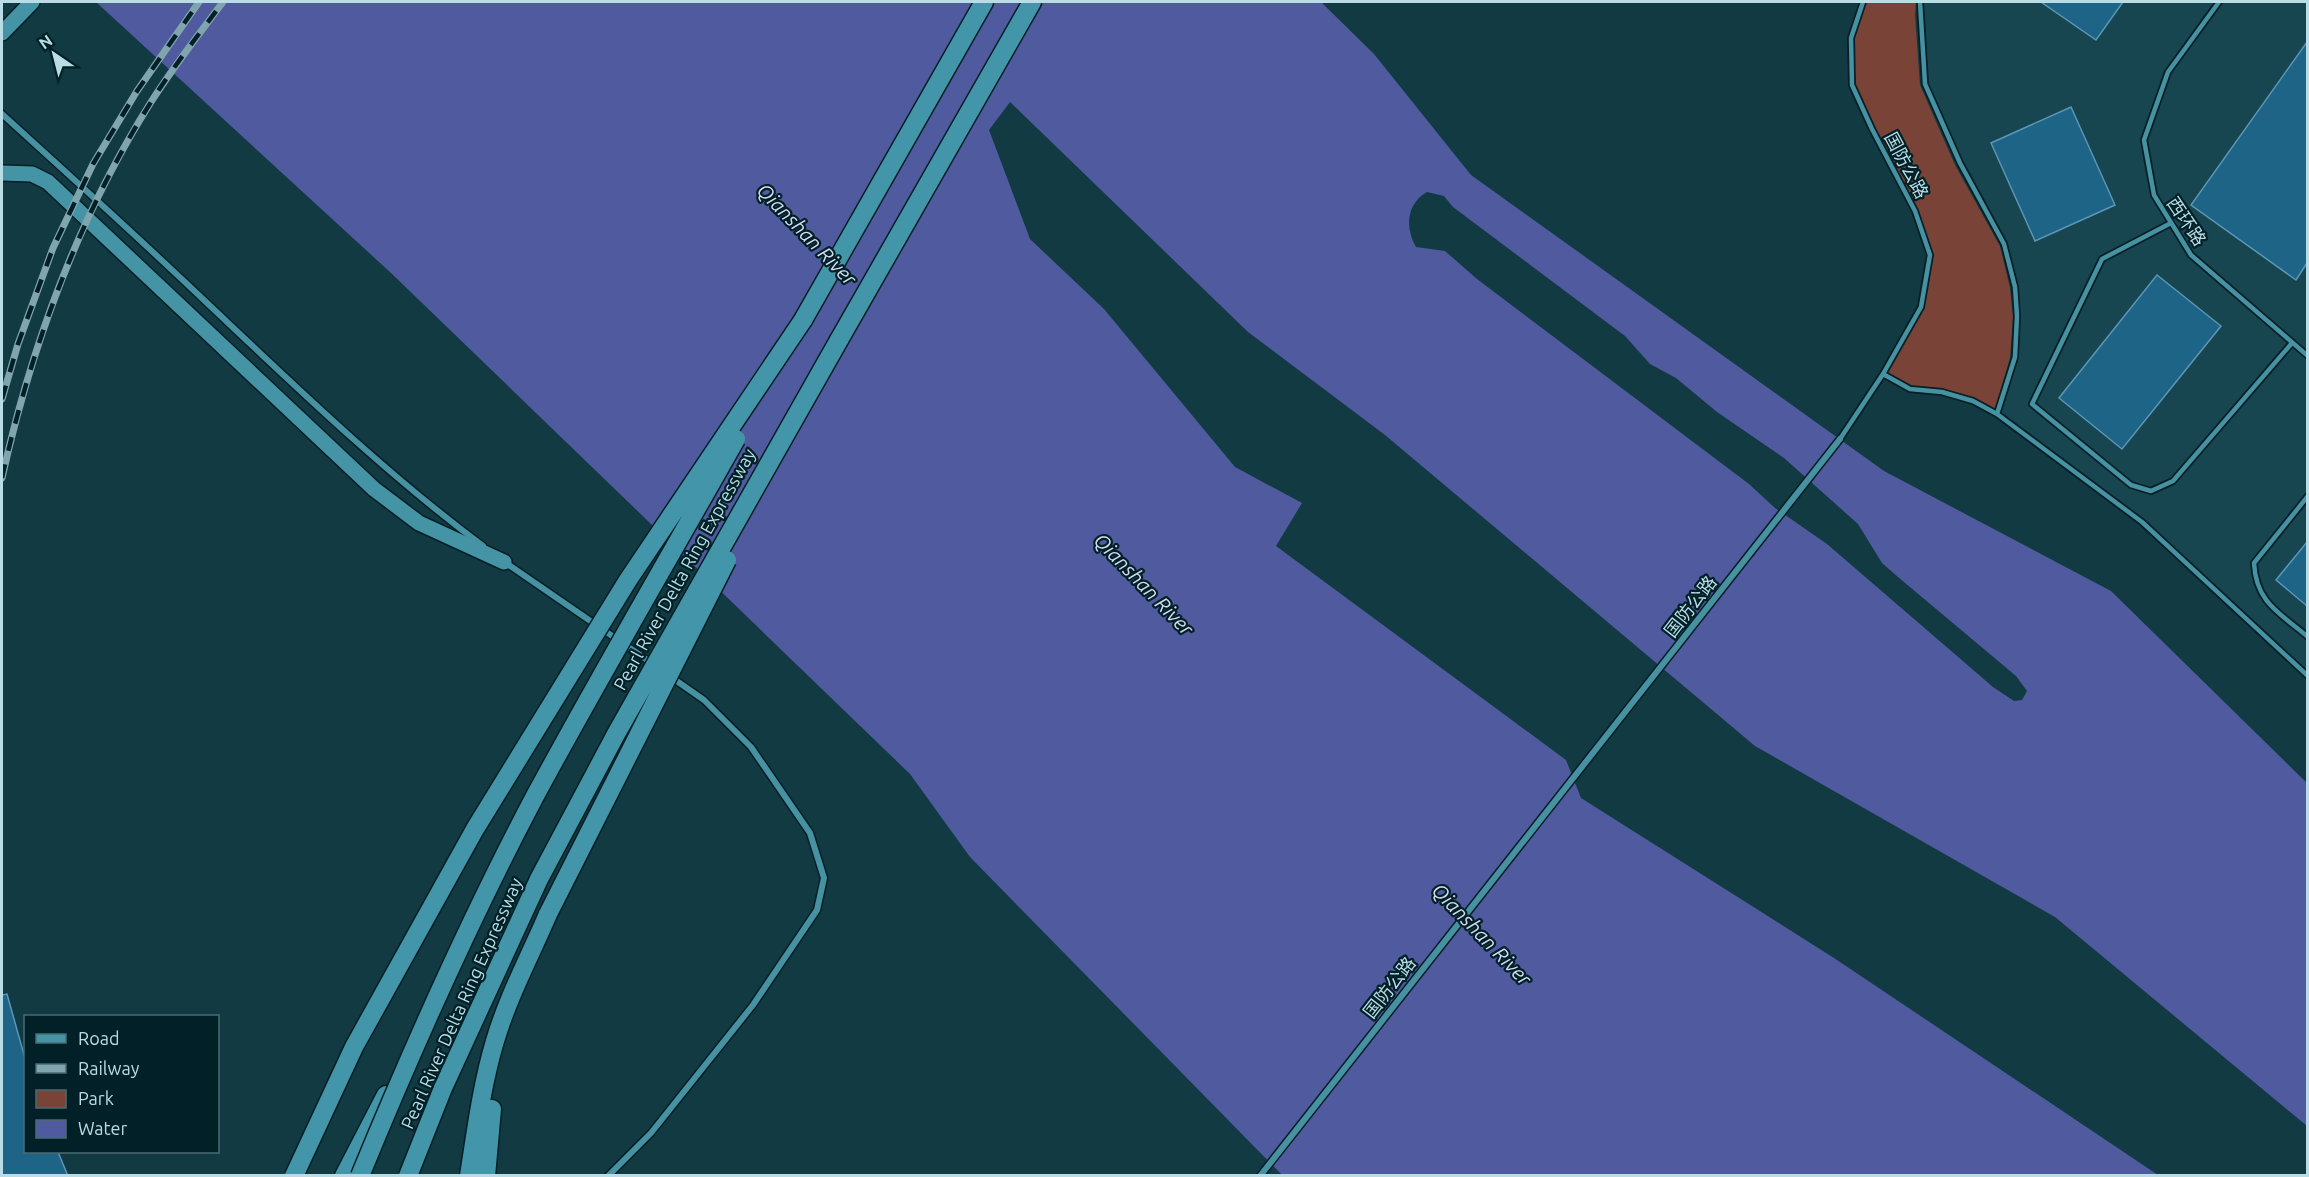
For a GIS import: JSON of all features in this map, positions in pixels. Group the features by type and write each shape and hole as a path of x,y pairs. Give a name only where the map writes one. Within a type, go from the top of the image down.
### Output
{"highway":[{"name":"Pearl River Delta Ring Expressway","path":"360,1176 402,1073 535,797 984,2"},
{"name":"Pearl River Delta Ring Expressway","path":"408,1176 442,1088 539,879 616,734 1032,2"},
{"path":"294,1176 354,1047 475,829 628,580 803,320"},
{"path":"469,1176 489,1064 505,1011 548,914 839,340"},
{"path":"486,1176 489,1130 497,1076 527,970 548,914"},
{"path":"344,1176 440,992"}],"main road":[{"path":"2,33 32,2"},
{"path":"2,173 32,174 48,182 374,489 419,523 504,562"}],"street":[{"path":"2,114 158,256 356,443 438,512 504,562 657,667"},
{"name":"国防公路","path":"1260,1176 1840,439"},
{"path":"608,1176 651,1132 753,1005 817,910 824,878 810,833 751,747 704,700 666,674"}],"lane":[{"name":"国防公路","path":"1840,439 1883,374 1921,307 1930,255 1915,211 1872,129 1852,84 1851,38 1863,2"},
{"path":"1920,2 1925,84 1960,164 2004,244 2015,287 2017,316 2015,357 1997,414"},
{"name":"西环路","path":"2219,2 2168,72 2144,140 2154,195 2191,255 2307,356"},
{"path":"2171,223 2102,259 2032,404 2132,485 2151,491 2173,481 2292,343"},
{"path":"1883,374 1910,389 1942,392 1973,401 1997,414 2142,522 2307,675"},
{"path":"2307,496 2254,563 2255,581 2264,599 2307,637"}],"shaded area":[{"path":"1920,2 2307,2 2307,676 2142,522 1997,414 2015,357 2017,316 2015,287 2004,244 1960,163 1925,84"}],"green space":[{"path":"1864,2 1916,2 1920,85 1955,165 2000,246 2010,288 2013,317 2010,358 1995,410 1974,397 1940,388 1913,386 1887,373 1924,308 1933,254 1918,211 1854,85 1853,38"}],"water":[{"name":"Qianshan River","path":"96,2 1321,2 1374,54 1471,175 1884,471 2111,591 2307,783 2307,1126 2055,917 1755,746 1385,435 1248,332 1010,102 989,130 1030,239 1104,309 1235,467 1302,503 1276,546 1566,760 1581,798 1834,958 2158,1175 1282,1175 970,857 910,774 391,273","holes":["1427,192 1444,196 1453,207 1625,336 1650,364 1676,378 1717,412 1784,458 1858,524 1882,563 2016,676 2027,691 2022,700 2014,701 1993,687 1827,544 1775,508 1749,484 1477,279 1445,251 1416,247 1410,232 1411,210 1420,197"]}],"building":[{"path":"2041,2 2123,2 2096,40"},
{"path":"2307,42 2307,263 2296,280 2191,205"},
{"path":"2071,107 2115,205 2035,241 1991,143"},
{"path":"2157,275 2221,326 2122,449 2059,398"},
{"path":"2307,542 2307,606 2276,580"},
{"path":"7,994 24,1055 24,1153 58,1153 68,1176 2,1176 2,995"}],"railway":[{"path":"2,399 18,344 53,248 93,164 137,91 199,2"},
{"path":"2,478 27,380 43,332 60,284 101,190 151,102 223,2"}]}
